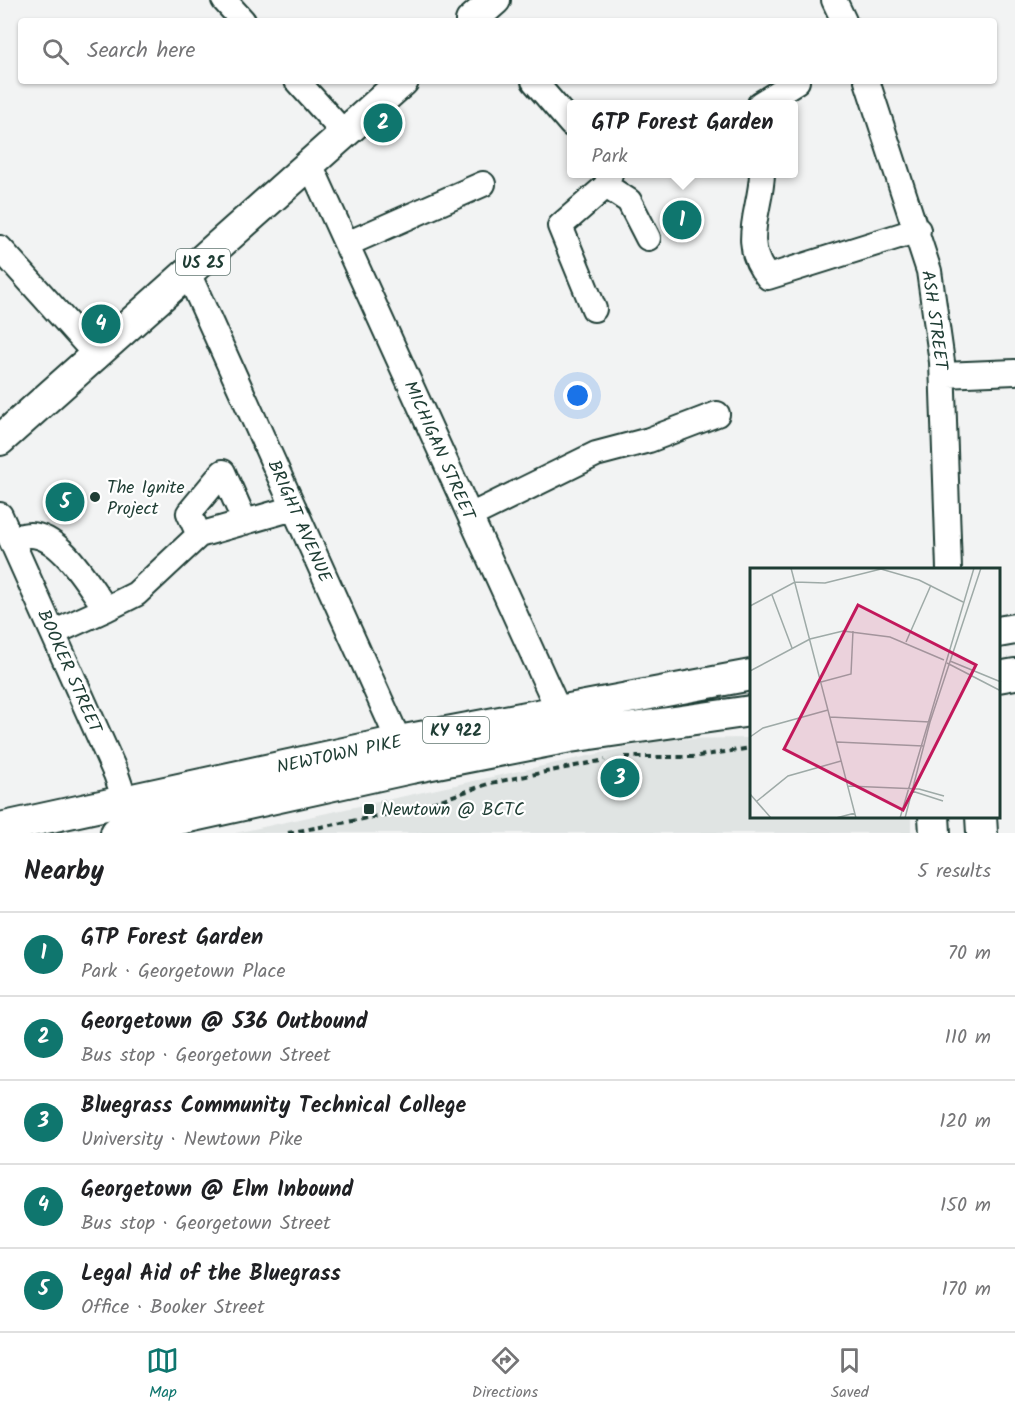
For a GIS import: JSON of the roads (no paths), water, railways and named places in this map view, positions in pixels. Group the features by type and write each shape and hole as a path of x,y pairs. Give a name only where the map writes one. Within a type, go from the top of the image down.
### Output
{"main road":[{"name":"US 25","path":"0,440 189,275 400,84"},
{"path":"1000,632 1015,629"},
{"path":"1000,677 1015,674"},
{"name":"NEWTOWN PIKE","path":"130,832 411,768 564,724 750,675"},
{"name":"NEWTOWN PIKE","path":"0,828 399,741 564,724 750,711"},
{"path":"934,818 935,833"},
{"path":"981,818 982,833"}],"street":[{"path":"224,0 240,18"},
{"path":"834,0 843,18"},
{"path":"300,84 344,133"},
{"path":"537,84 567,119"},
{"path":"768,100 792,84"},
{"name":"ASH STREET","path":"868,84 918,230 929,271 943,375 949,568"},
{"name":"MICHIGAN STREET","path":"310,164 564,724"},
{"path":"762,178 762,192 751,232 768,277 918,230"},
{"path":"594,309 560,226 608,180 629,201 648,238"},
{"path":"347,244 483,184"},
{"path":"0,248 97,356"},
{"name":"BRIGHT AVENUE","path":"189,275 411,768"},
{"path":"943,375 1015,372"},
{"path":"470,516 596,454 649,440 717,414"},
{"path":"199,535 189,513 223,472 245,522"},
{"path":"52,633 136,594 199,535 294,508"},
{"name":"BOOKER STREET","path":"0,515 126,799 130,832"},
{"path":"11,539 31,535 48,540 64,552 106,609"}],"place":[{"name":"Georgetown @ 536 Outbound","path":"383,123"},
{"name":"GTP Forest Garden","path":"682,220"},
{"name":"Georgetown @ Elm Inbound","path":"101,324"},
{"name":"The Ignite Project","path":"95,497"},
{"name":"Legal Aid of the Bluegrass","path":"65,502"},
{"name":"Bluegrass Community Technical College","path":"620,778"},
{"name":"Newtown @ BCTC","path":"369,809"}]}
